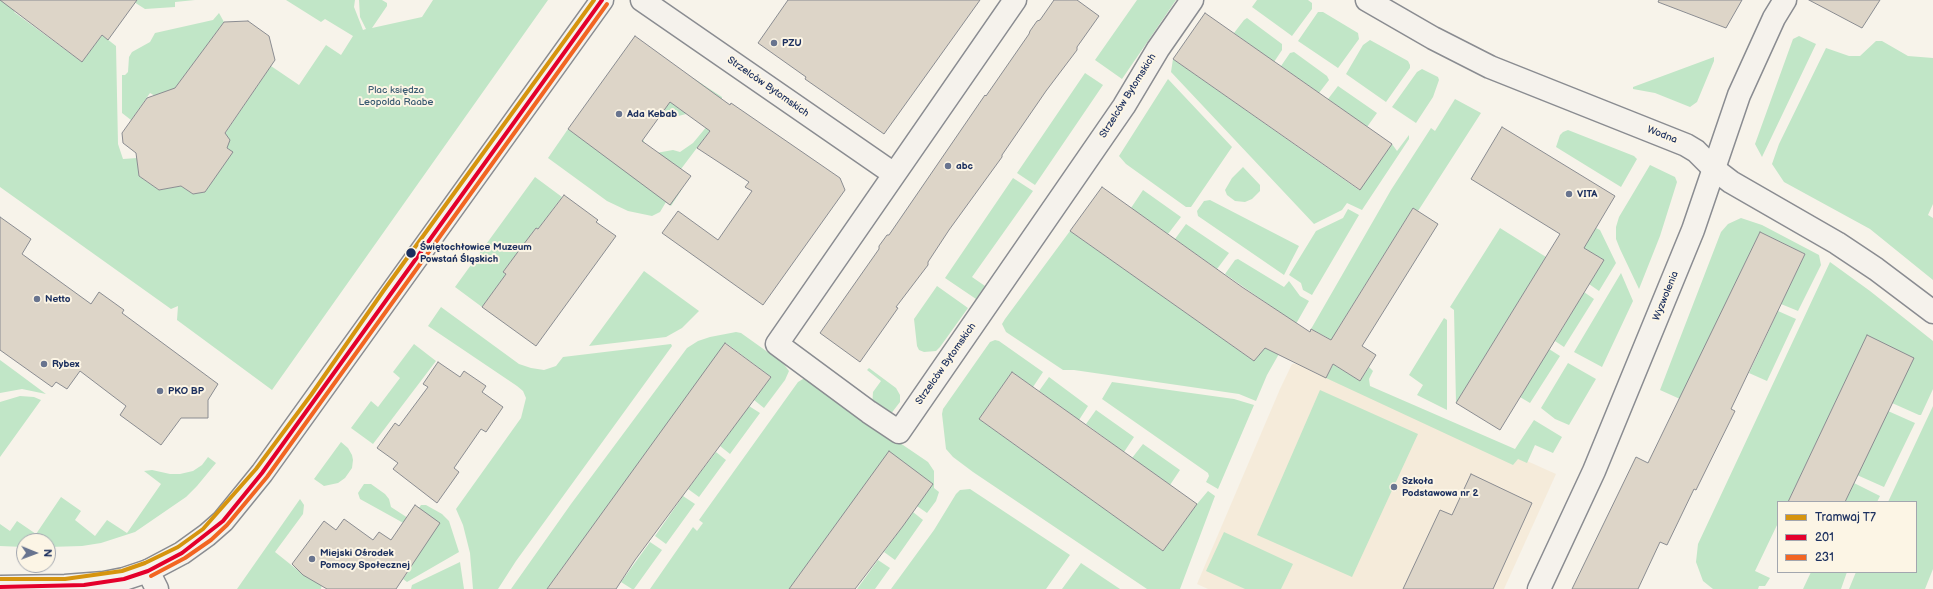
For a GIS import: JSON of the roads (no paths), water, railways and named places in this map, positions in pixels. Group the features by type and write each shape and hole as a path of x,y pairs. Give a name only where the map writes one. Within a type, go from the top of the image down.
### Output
{"street":[{"path":"0,587 97,584 124,579 152,580 182,553 207,535 222,521 262,473 602,0"},
{"name":"Strzelców Bytomskich","path":"642,0 894,174"},
{"name":"Strzelców Bytomskich","path":"1015,0 777,344 868,412 899,432 1124,106 1158,49 1192,0"},
{"name":"Wodna","path":"1366,0 1433,38 1497,70 1686,145 1696,151 1714,170 1731,182 1837,243 1876,268 1933,312"},
{"name":"Wyzwolenia","path":"1539,589 1594,471 1628,391 1693,230 1740,95 1774,18 1785,0"}],"tram line":[{"name":"T7","path":"0,579 65,579 122,571 145,563 178,547 203,529 256,469 311,395 384,290 594,0"}],"place":[{"name":"PZU","path":"774,43"},
{"name":"Ada Kebab","path":"619,114"},
{"name":"abc","path":"948,166"},
{"name":"VITA","path":"1569,194"},
{"name":"Świętochłowice Muzeum Powstań Śląskich","path":"411,253"},
{"name":"Netto","path":"37,299"},
{"name":"Rybex","path":"44,364"},
{"name":"PKO BP","path":"160,391"},
{"name":"Szkoła Podstawowa nr 2","path":"1394,487"},
{"name":"Miejski Ośrodek Pomocy Społecznej","path":"312,559"}],"park label":[{"name":"Plac księdza Leopolda Raabe","path":"396,96"}]}
